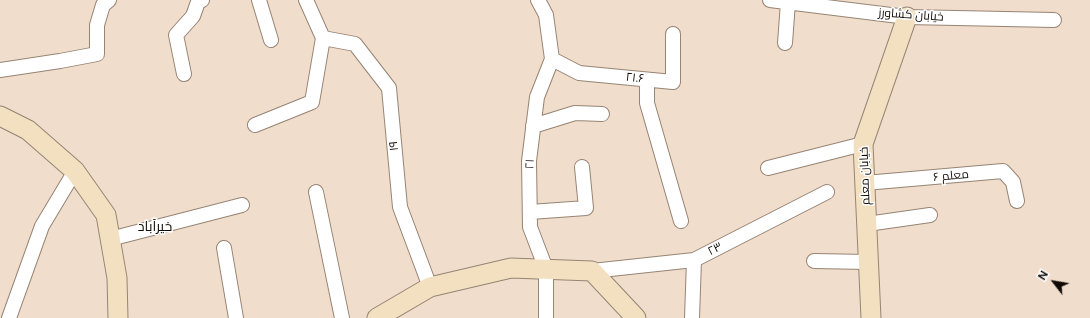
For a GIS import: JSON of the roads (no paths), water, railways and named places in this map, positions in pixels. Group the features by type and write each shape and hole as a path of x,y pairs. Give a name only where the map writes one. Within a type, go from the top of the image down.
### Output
{"street":[{"path":"0,70 97,54 96,25 103,5 109,0"},
{"path":"184,74 176,35 194,16 198,2 202,0"},
{"path":"259,0 271,40"},
{"path":"256,125 312,102 323,38 306,0"},
{"path":"538,0 546,15 552,59"},
{"name":"خیابان کشاورز","path":"770,0 907,17 1054,20"},
{"path":"785,43 788,2"},
{"name":"خیابان معلم","path":"871,318 863,144 907,17"},
{"name":"۲۱.۶","path":"552,59 578,73 673,82 673,34"},
{"name":"۱۹","path":"323,38 355,44 389,88 400,207 430,287"},
{"name":"۲۱","path":"546,269 530,227 529,161 537,97 552,59"},
{"path":"648,80 647,103 681,221"},
{"path":"533,126 575,113 602,114"},
{"path":"0,116 28,130 75,171 106,215 117,278 118,318"},
{"path":"768,168 863,144"},
{"path":"530,212 586,208 582,167"},
{"path":"9,318 42,226 75,171"},
{"name":"۶ معلم","path":"865,183 1003,171 1013,182 1017,201"},
{"path":"316,192 342,318"},
{"name":"۲۳","path":"592,271 694,260 827,192"},
{"path":"110,239 242,205"},
{"path":"867,224 930,215"},
{"path":"224,248 236,318"},
{"path":"692,318 694,260"},
{"path":"814,261 868,262"},
{"path":"377,318 430,287 511,268 592,271 636,318"},
{"path":"546,269 546,318"}],"district":[{"name":"خیرآباد","path":"155,227"}]}
